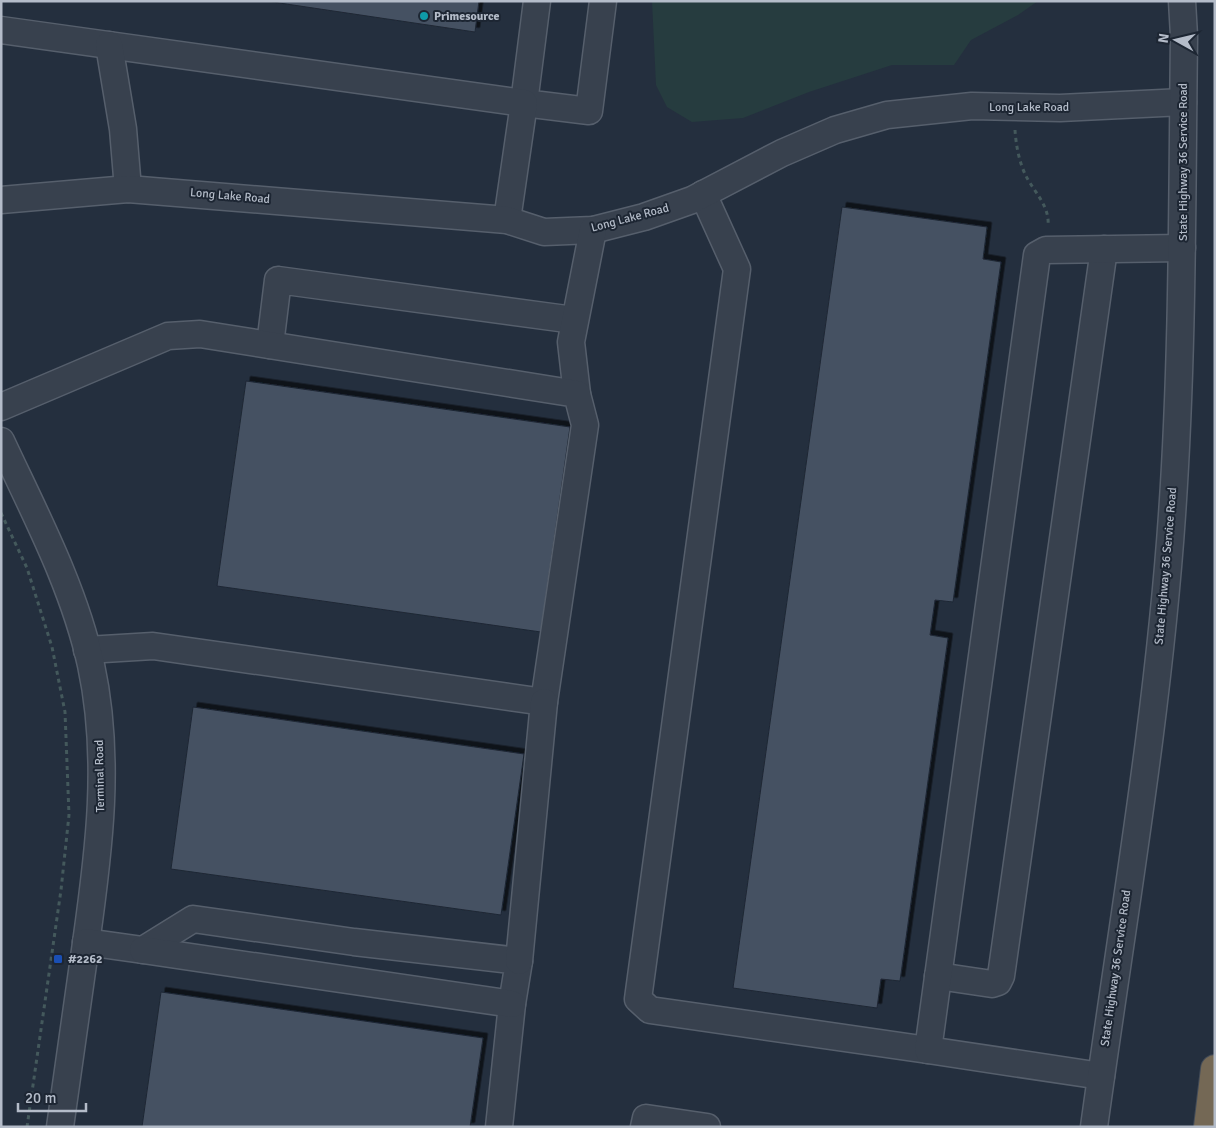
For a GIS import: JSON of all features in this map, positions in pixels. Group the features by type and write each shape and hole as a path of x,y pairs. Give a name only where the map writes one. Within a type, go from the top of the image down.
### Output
{"highway":[{"path":"1208,1127 1215,1069"}],"street":[{"path":"507,220 537,1"},
{"path":"1,30 589,111 603,1"},
{"name":"State Highway 36 Service Road","path":"1094,1127 1151,734 1169,546 1180,340 1184,36 1182,1"},
{"path":"109,45 123,129 128,189"},
{"name":"Long Lake Road","path":"1,200 128,189 507,220 544,232 593,230 644,217 703,194 782,153 835,130 887,115 972,106 1060,108 1183,102"},
{"path":"703,194 737,269 638,999 650,1010 1101,1076"},
{"path":"499,1127 512,1004 519,961 544,702 585,425 576,394 571,342 593,230"},
{"path":"928,1050 1037,255 1046,250 1182,248"},
{"path":"938,976 992,984 998,982 1001,976 1104,249"},
{"path":"270,345 278,280 574,320"},
{"path":"1,407 168,336 200,334 576,394"},
{"name":"Terminal Road","path":"1,441 52,552 76,613 87,650 99,725 102,780 99,849 60,1127"},
{"path":"87,650 153,646 544,702"},
{"path":"143,950 193,919 354,942 519,961"},
{"path":"86,942 512,1004"},
{"path":"644,1127 646,1118 707,1127"}],"path":[{"path":"1015,129 1016,147 1025,175 1045,206 1049,218 1046,250"},
{"path":"1,512 28,568 52,647 65,712 69,815 61,890 28,1127"}],"green space":[{"path":"652,1 1038,1 1018,15 971,40 954,65 892,65 809,92 743,118 692,122 667,107 656,85"}],"building":[{"name":"Primesource","path":"266,1 479,1 475,32"},
{"path":"842,207 987,227 983,259 1001,262 953,602 935,600 930,635 948,638 900,981 881,979 877,1008 733,988"},
{"path":"246,381 570,427 541,632 217,586"},
{"path":"193,707 524,754 501,915 171,869"},
{"path":"161,992 483,1038 470,1127 142,1127"}],"place":[{"name":"Primesource","path":"424,16"},
{"name":"#2262","path":"58,959"}]}
